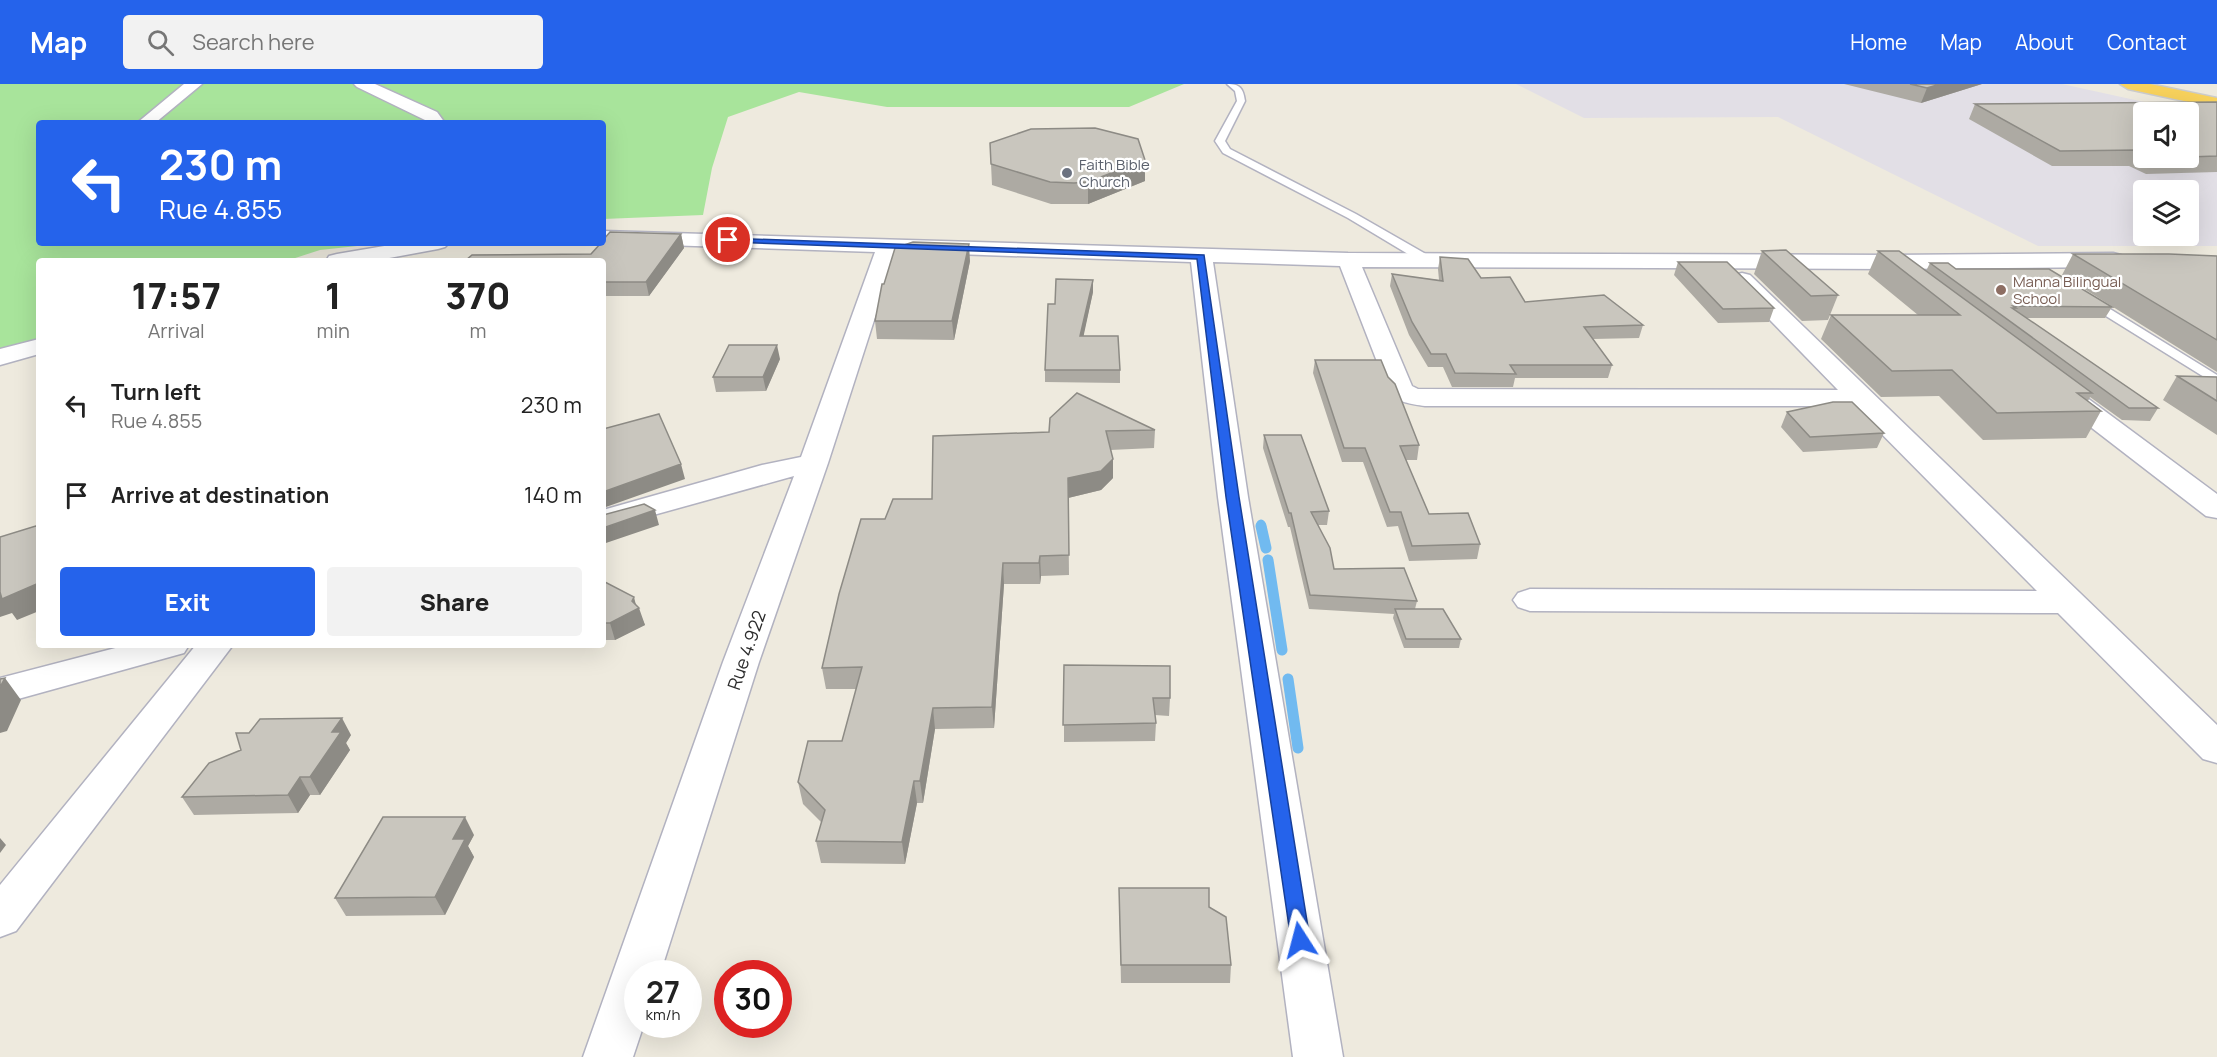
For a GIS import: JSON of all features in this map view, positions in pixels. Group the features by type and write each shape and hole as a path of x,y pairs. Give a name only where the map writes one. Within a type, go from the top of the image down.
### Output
{"highway":[{"path":"2128,84 2217,103"}],"street":[{"path":"149,120 194,84"},
{"path":"362,84 431,116 434,120"},
{"path":"606,237 1348,260 1891,262 2134,260"},
{"name":"Rue 4.922","path":"608,1057 741,662 813,463 888,244"},
{"path":"354,258 421,246"},
{"path":"1201,257 1233,497 1318,1057"},
{"path":"1348,260 1401,390 1411,396 1425,398 1862,398"},
{"path":"1723,260 2217,748"},
{"path":"1891,262 1919,284"},
{"path":"0,357 36,347"},
{"path":"2042,377 2217,509"},
{"path":"606,519 772,471 813,463"},
{"path":"1530,600 2067,602"},
{"path":"0,691 160,648"},
{"path":"0,918 212,648"}],"lane":[{"path":"1232,84 1239,90 1241,101 1220,141 1226,151 1352,216 1427,260"},
{"path":"2026,261 2047,274"},
{"path":"2077,292 2217,381"}],"shaded area":[{"path":"1516,84 2062,84 2144,102 2133,102 2133,168 2199,168 2199,114 2217,118 2217,246 2199,246 2199,180 2133,180 2133,246 2038,246 1778,117 1584,118"}],"green space":[{"path":"0,84 1184,84 1129,107 887,107 799,92 728,117 712,168 703,215 606,219 606,120 36,120 36,246 357,246 320,250 295,258 36,258 36,342 0,351"}],"building":[{"path":"1910,84 1940,84 1927,88"},
{"path":"2199,102 2217,102 2217,156 2199,157"},
{"path":"2133,103 2133,150 2060,151 1975,104"},
{"path":"1095,128 1138,139 1145,160 1088,182 1074,183 1050,182 991,164 990,143 1031,129"},
{"path":"610,232 681,234 646,282 606,282 606,258 468,258 472,255 591,254 598,246 606,246 606,237"},
{"path":"913,242 969,244 952,321 875,321 882,284 884,284 895,248"},
{"path":"1786,250 1838,295 1811,296 1762,251"},
{"path":"1878,251 1899,251 2092,393 2077,393 2101,411 1997,413 1952,370 1892,371 1831,315 1960,315"},
{"path":"2073,254 2217,256 2217,340"},
{"path":"1440,257 1468,259 1481,278 1510,277 1525,302 1604,295 1643,325 1584,327 1612,365 1510,365 1516,374 1455,373 1446,354 1431,354 1412,322 1392,274 1443,281"},
{"path":"1678,262 1727,262 1774,308 1723,309"},
{"path":"1930,263 1948,263 1956,269 2049,269 2112,307 2013,306 2016,308 2012,308 2158,408 2129,408"},
{"path":"1056,279 1093,280 1080,336 1118,336 1120,370 1045,370 1048,304 1055,304"},
{"path":"729,345 777,345 763,377 713,377"},
{"path":"1315,360 1381,360 1388,377 1395,384 1419,445 1400,446 1429,514 1468,513 1480,544 1412,546 1401,512 1390,512 1365,448 1344,448"},
{"path":"2177,376 2217,377 2217,401"},
{"path":"1077,393 1155,430 1106,431 1113,459 1101,471 1068,478 1069,555 1040,556 1039,563 1003,563 992,707 933,708 920,781 914,781 902,842 816,841 825,810 798,782 808,741 842,741 862,667 822,668 839,594 861,519 885,519 893,499 932,499 933,436 1049,432 1050,418"},
{"path":"1833,402 1852,402 1884,433 1810,437 1787,412"},
{"path":"659,414 681,464 606,491 606,428"},
{"path":"1264,435 1301,435 1329,511 1311,512 1330,548 1334,569 1404,568 1417,601 1310,595 1291,513 1289,513"},
{"path":"644,504 655,510 606,527 606,514"},
{"path":"36,526 36,584 2,599 0,592 0,537"},
{"path":"606,583 634,597 632,601 639,608 606,623"},
{"path":"1395,609 1443,609 1461,639 1406,639"},
{"path":"1064,665 1170,666 1170,698 1153,698 1156,723 1063,725"},
{"path":"342,718 332,732 341,732 310,777 300,777 288,795 182,797 209,763 241,750 236,733 249,733 260,719"},
{"path":"383,817 465,817 453,839 465,839 435,897 335,898"},
{"path":"1119,888 1209,888 1209,907 1226,917 1231,965 1121,965"}],"waterway":[{"path":"1261,524 1262,528"},
{"path":"1261,526 1266,548"},
{"path":"1268,560 1282,650"},
{"path":"1288,679 1298,748"}],"place":[{"name":"Faith Bible Church","path":"1067,173"},
{"name":"Manna Bilingual School","path":"2001,290"}],"route":[{"path":"728,240 1201,257 1233,497 1300,940"}]}
